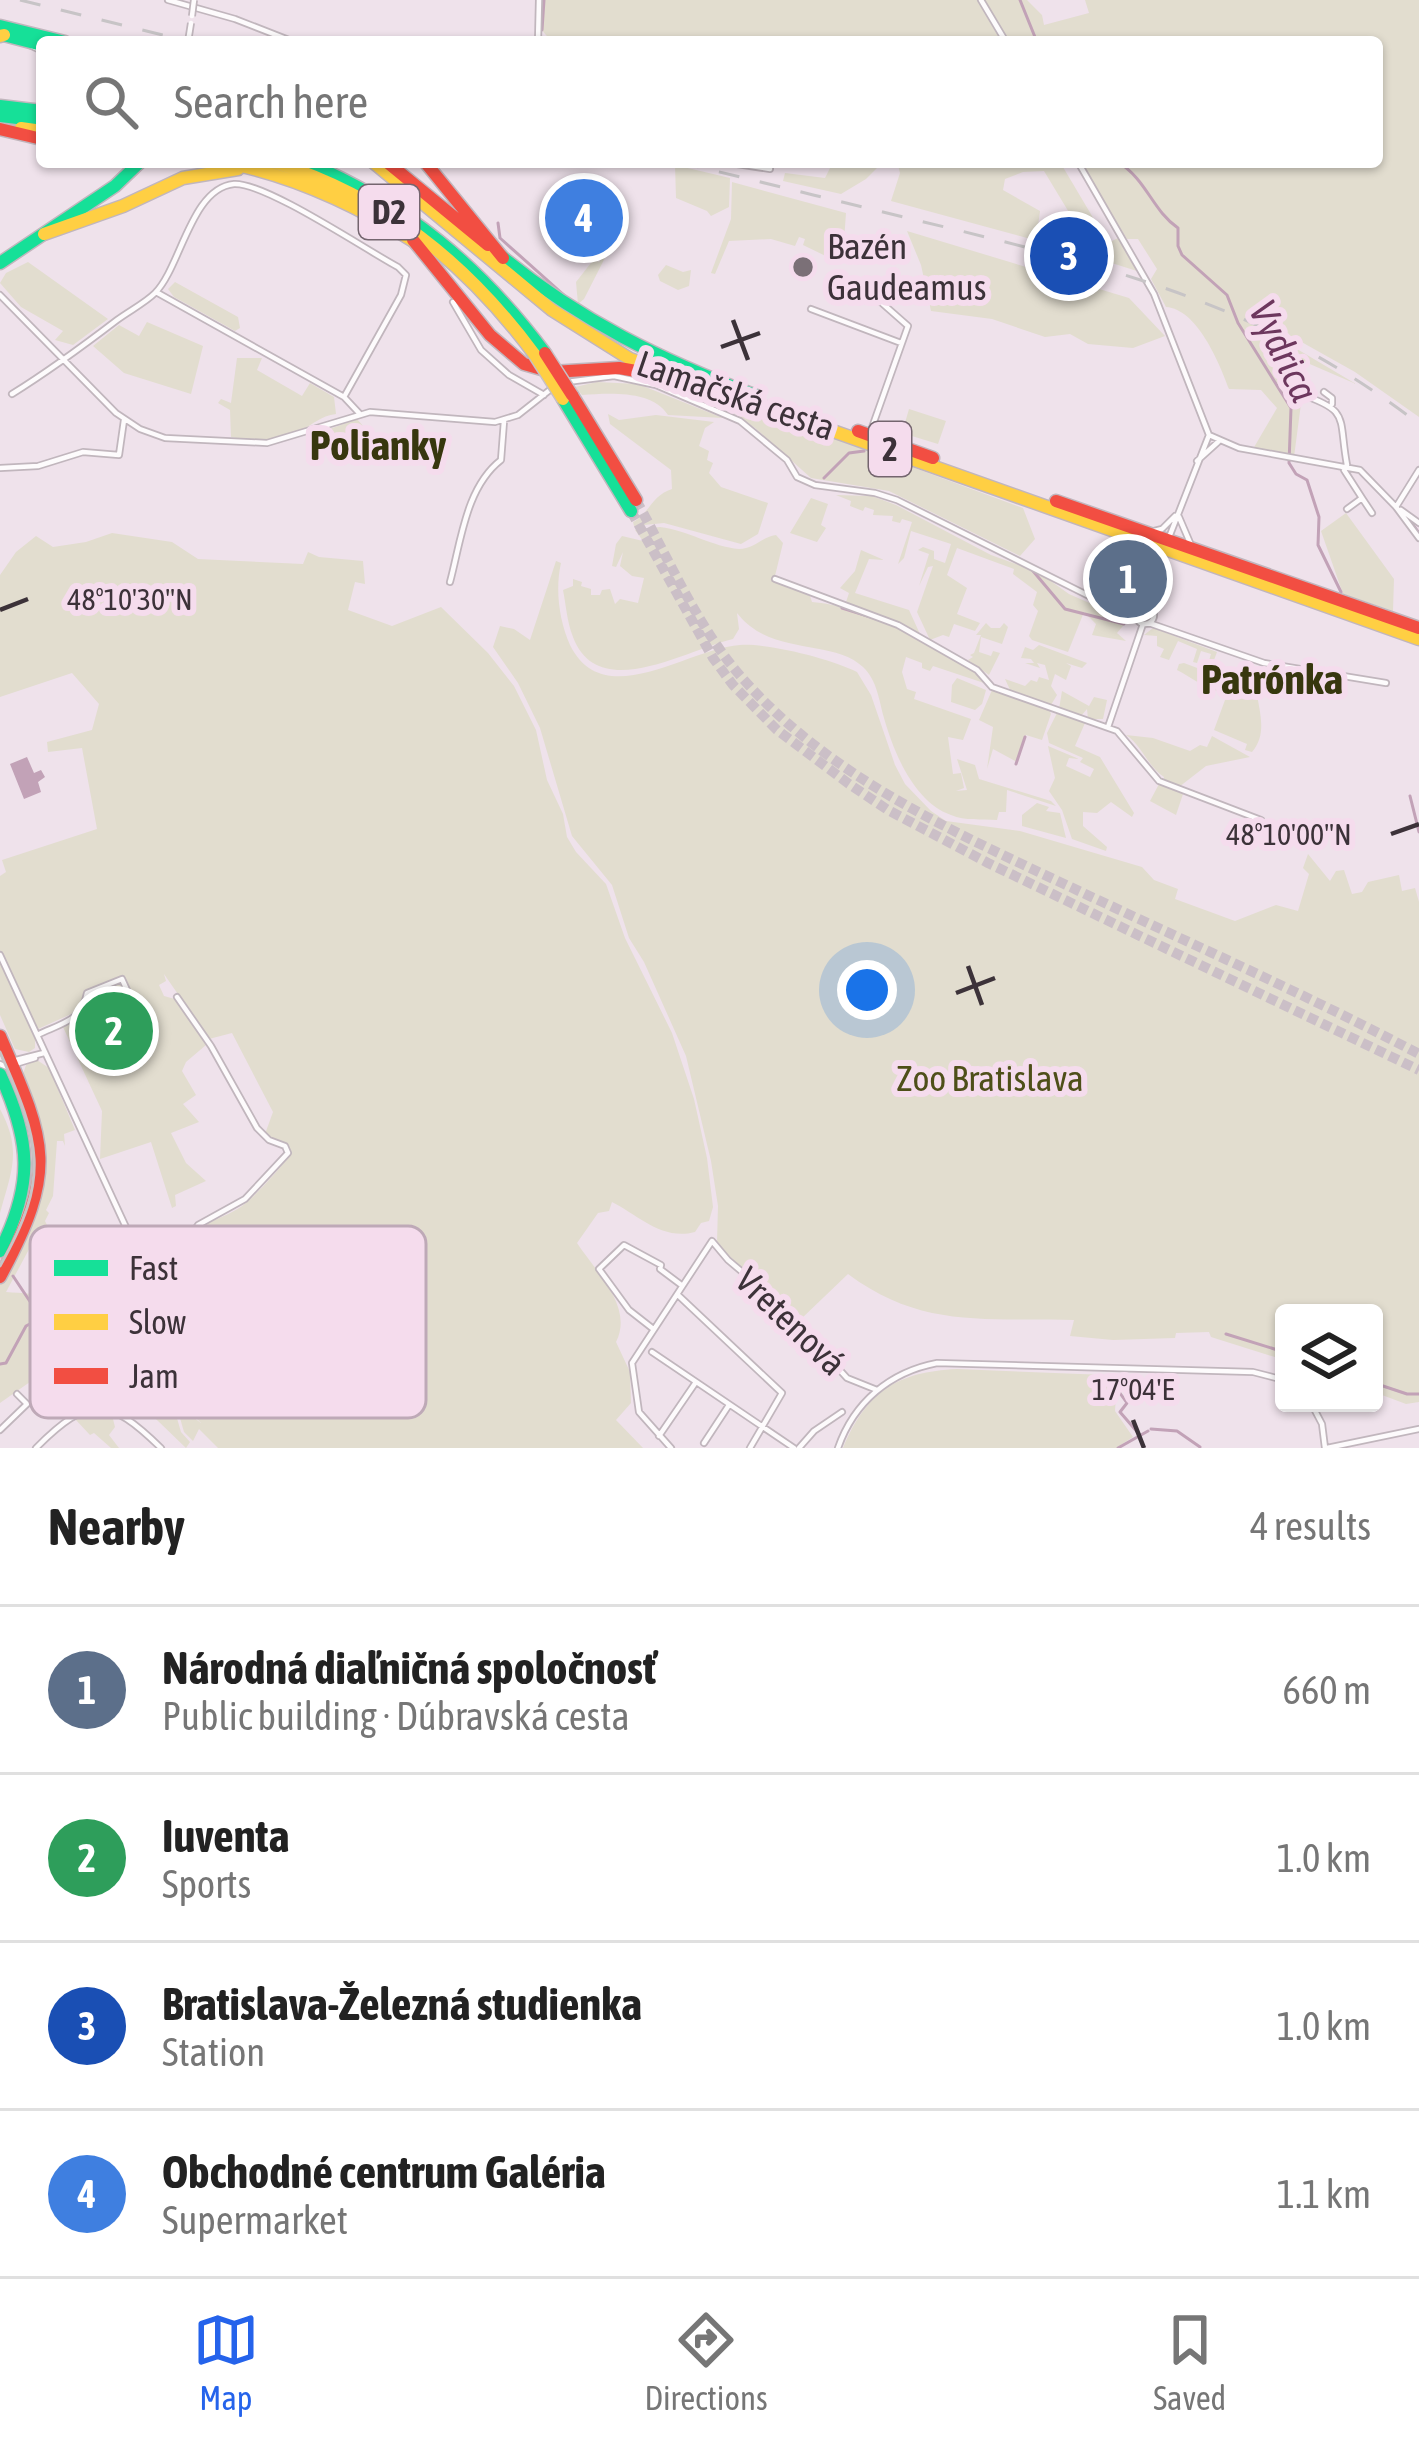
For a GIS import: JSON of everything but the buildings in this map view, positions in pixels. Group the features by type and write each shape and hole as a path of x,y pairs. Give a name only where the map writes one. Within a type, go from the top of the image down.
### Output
{"main road":[{"path":"1,33 36,38"},
{"path":"1,33 36,46"},
{"path":"0,104 36,110"},
{"path":"0,116 36,120"},
{"path":"0,127 36,134"},
{"path":"0,263 133,168"},
{"path":"44,234 111,211 183,178 242,168"},
{"path":"272,168 342,199 486,292"},
{"name":"D2","path":"277,168 323,178 379,205 448,254 540,354"},
{"name":"D2","path":"320,168 362,185 434,230 494,286 633,506"},
{"name":"Lamačská cesta","path":"380,168 568,322 620,354 676,378 890,442 1148,532 1166,544 1193,548 1419,628"},
{"name":"Lamačská cesta","path":"394,168 551,298 612,338 661,361 1419,639"},
{"path":"430,168 503,258"},
{"path":"412,240 447,274 490,336 522,364 552,373 619,368 676,378"},
{"path":"0,1251 22,1201 28,1162 2,1042"},
{"path":"0,1276 28,1225 42,1181 40,1139 10,1067"}],"street":[{"path":"168,0 279,36"},
{"path":"189,36 194,0"},
{"path":"538,36 539,0"},
{"path":"981,0 1002,36"},
{"path":"763,168 770,169"},
{"path":"1081,168 1154,294 1209,435 1147,593 1146,621 1108,727"},
{"path":"12,394 64,362 156,292 212,194 234,184 290,206 406,275 400,298 344,397"},
{"path":"858,282 908,326 870,439"},
{"path":"156,292 344,397 359,413"},
{"path":"0,295 124,420 165,438 248,444 286,440 359,413 504,421 562,383 614,376 638,379 740,421 787,460 797,477 822,488 888,496 1113,608 1264,663 1386,683"},
{"path":"453,302 481,350 509,376 544,394"},
{"path":"811,309 902,344"},
{"path":"1324,392 1332,398 1341,423 1348,465 1344,470 1372,512"},
{"path":"1300,394 1332,404"},
{"path":"877,418 890,442"},
{"path":"0,468 38,466 83,452 119,454 124,420"},
{"path":"450,582 474,496 484,476 501,460 504,421"},
{"path":"1209,435 1218,442 1292,460 1348,465 1371,479 1419,538"},
{"path":"1207,447 1218,442"},
{"path":"1396,507 1419,470"},
{"path":"1347,509 1362,498"},
{"path":"1396,507 1419,523"},
{"path":"1148,532 1162,529 1179,512"},
{"path":"1179,512 1182,531 1193,548"},
{"path":"775,579 898,625 977,670 992,687 1123,734 1159,781 1261,820"},
{"path":"1113,608 1129,606 1147,593"},
{"path":"1121,611 1143,607"},
{"path":"1143,607 1146,621"},
{"path":"0,955 126,1226"},
{"path":"38,1035 80,1014 89,991 116,979 122,979 141,1021"},
{"path":"177,997 257,1128 288,1153 245,1199 197,1226"},
{"path":"10,1067 45,1053"},
{"name":"Vretenová","path":"681,1284 712,1241 766,1290 847,1378 877,1390"},
{"path":"652,1328 629,1310 599,1269 624,1245 661,1265 681,1284 652,1328 632,1371 637,1408 671,1448"},
{"path":"679,1296 782,1393 750,1448"},
{"path":"652,1352 796,1448 842,1412"},
{"path":"838,1448 853,1417 877,1390 908,1371 947,1363 1244,1371 1275,1378"},
{"path":"659,1436 696,1382"},
{"path":"0,1430 27,1404 17,1394"},
{"path":"704,1443 729,1405"},
{"path":"1316,1412 1326,1448 1419,1429"},
{"path":"36,1448 68,1418"},
{"path":"130,1418 161,1448"}],"green space":[{"path":"544,0 1027,0 1042,15 1044,25 1089,13 1085,0 1419,0 1419,417 1355,372 1273,326 1270,333 1356,384 1282,352 1270,361 1288,387 1302,396 1294,457 1253,449 1277,408 1261,390 1229,389 1197,327 1166,307 1151,279 1157,269 1138,239 1127,239 1084,168 1383,168 1383,36 547,36 540,28"},
{"path":"675,168 730,178 729,207 711,216 676,198"},
{"path":"830,168 877,168 841,194 783,181 785,173 825,178"},
{"path":"899,168 1064,168 1108,243 1120,237 1137,271 1086,255 1074,238 1073,219 1044,171 1005,179 1003,190 1040,211 1038,226 1060,247 891,201"},
{"path":"732,182 846,213 843,255 831,250 836,261 803,245 805,239 799,237 795,246 771,239 729,241 715,274 711,273 731,219"},
{"path":"907,231 1129,298 1165,336 1133,348 1088,344 1070,334 1045,337 992,319 931,311 921,265"},
{"path":"610,248 584,299 578,304 576,282"},
{"path":"28,262 108,319 73,345 55,340 63,331 21,307 0,283 6,273"},
{"path":"666,265 691,270 689,286 678,290 660,281 658,275"},
{"path":"175,282 238,317 240,328 235,331 174,297 168,289"},
{"path":"147,322 203,346 191,394 124,373 93,346 119,325 139,336"},
{"path":"237,358 262,358 257,370 302,396 310,383 334,397 336,414 283,437 231,437 230,410 218,403 221,399 231,403"},
{"path":"597,382 638,384 723,418 668,415 641,397 582,395 575,387"},
{"path":"722,405 801,426 1023,508 1035,539 1020,556 889,491 811,478"},
{"path":"909,409 946,421 938,444 902,433"},
{"path":"608,414 619,420 656,415 714,422 705,428 699,446 709,451 707,460 713,463 709,473 721,487 768,503 758,534 741,544 664,523 634,526 655,500 672,489 671,470 610,424"},
{"path":"357,419 377,442 387,464 334,461 327,430"},
{"path":"836,495 872,496 896,505 991,555 1038,572 1069,594 1128,620 1117,633 1126,641 1092,635 1096,624 1084,612 1068,652 1032,640 1037,592 1013,574 1014,569 957,548 947,575 967,588 957,614 980,623 975,631 954,624 949,637 930,640 917,612 933,566 919,586 929,554 918,550 934,551 934,559 945,563 951,544 911,531 898,564 912,522 873,515 874,510 850,506 851,501"},
{"path":"811,498 828,504 821,525 826,528 817,542 790,533"},
{"path":"1346,513 1394,579 1393,611 1343,594 1321,531"},
{"path":"660,527 739,549 776,535 783,543 774,580 810,596 812,602 879,619 929,642 971,669 987,684 933,666 930,671 906,657 902,672 907,689 916,692 914,699 971,719 963,740 948,737 953,774 961,773 964,788 956,791 967,790 957,759 975,765 979,779 1056,806 1007,790 1006,812 999,812 997,820 962,818 938,809 916,788 900,761 874,684 863,667 835,653 767,636 737,613 739,629 733,639 668,661 622,670 602,667 585,657 571,631 563,590 573,586 573,579 591,589 591,595 610,589 615,604 620,599 638,603 644,578 620,566 623,552 616,567 612,566 616,544 622,536 643,541 635,530"},
{"path":"112,533 172,542 198,559 303,564 308,552 363,561 365,584 355,582 348,610 392,626 441,607 514,686 536,730 567,837 606,884 625,938 672,1033 707,1158 713,1207 709,1221 695,1232 661,1230 612,1202 577,1243 617,1303 620,1329 616,1342 630,1372 631,1403 616,1420 643,1448 218,1448 199,1429 193,1441 184,1432 180,1418 201,1423 196,1418 426,1418 426,1226 205,1226 255,1195 290,1156 290,1149 265,1134 273,1112 232,1033 209,1039 164,974 166,981 159,985 164,996 178,1000 206,1045 182,1071 196,1095 183,1104 199,1122 171,1133 186,1163 206,1181 175,1195 172,1208 151,1142 100,1159 102,1111 63,1027 86,1012 86,991 80,1010 38,1029 0,950 0,876 6,872 2,860 97,829 82,748 48,752 47,742 92,730 99,704 72,673 0,697 0,575 16,552 36,536 53,547"},
{"path":"861,550 884,560 869,559 855,593 909,610 920,634 845,605 849,593 840,588 855,571"},
{"name":"Zoo Bratislava","path":"556,561 561,563 559,604 570,645 585,665 604,675 648,672 740,645 800,653 857,672 871,695 905,784 946,821 1020,831 1142,867 1154,880 1178,889 1175,899 1235,921 1276,905 1298,911 1309,874 1303,868 1308,854 1330,881 1336,871 1344,870 1352,894 1362,892 1368,882 1399,875 1402,891 1415,888 1419,902 1419,1402 1406,1404 1383,1395 1383,1304 1275,1304 1275,1357 1211,1337 1209,1332 1113,1340 1070,1336 1074,1320 984,1319 930,1312 876,1292 848,1274 800,1320 717,1242 718,1206 711,1161 686,1056 629,938 612,885 572,836 540,728 493,647 500,626 530,640"},
{"path":"986,623 991,628 1004,623 1008,627 1002,644 981,637 979,652 1000,653 989,675 968,660 981,635 976,635"},
{"path":"1153,628 1217,652 1211,668 1207,667 1211,654 1201,651 1197,663 1193,662 1197,649 1178,641 1169,660 1160,657 1164,649 1157,646 1157,636 1144,635"},
{"path":"1039,645 1087,663 1082,668 1066,663 1071,666 1066,680 1055,674 1051,686 1057,695 1051,705 1011,692 1005,679 1025,686 1039,677 1049,680 1045,665 1037,663 1040,668 1025,663 1034,663 1031,659 1021,658 1025,647 1033,650"},
{"path":"1184,663 1229,680 1231,691 1210,689 1177,670"},
{"path":"957,678 986,690 975,710 951,702"},
{"path":"1243,684 1256,689 1260,713 1260,738 1252,752 1245,750 1247,744 1214,730 1225,700"},
{"path":"992,690 1049,709 1051,714 1042,740 1026,735 1017,762 993,749 987,769 993,727 979,720"},
{"path":"1062,691 1089,706 1094,697 1107,700 1103,719 1088,719 1087,709 1081,716 1059,709"},
{"path":"1057,713 1085,723 1075,746 1100,757 1134,813 1132,817 1111,802 1097,813 1083,812 1083,826 1106,851 1072,839 1049,791 1055,778 1048,746 1079,759 1069,758 1066,766 1090,777 1094,769 1080,762 1083,758 1049,743 1047,733"},
{"path":"1126,735 1153,738 1190,751 1207,747 1212,736 1250,757 1206,766 1179,787 1163,782 1164,777"},
{"path":"1159,784 1183,794 1176,815 1150,801"},
{"path":"1037,803 1049,807 1046,811 1060,813 1066,838 1022,826 1022,815"},
{"path":"0,959 35,1037 35,1048 29,1052 15,1049 0,1015"},
{"path":"37,1060 49,1068 75,1130 64,1134 65,1146 57,1141 53,1196 44,1226 31,1226 45,1181 43,1137 23,1074 26,1065"},
{"path":"0,1109 13,1149 0,1213"},
{"path":"30,1228 30,1247 6,1292 30,1295 30,1382 0,1403 0,1283"},
{"path":"957,1369 1106,1375 1116,1395 1115,1411 1133,1437 1116,1448 843,1448 862,1412 886,1388 917,1375"},
{"path":"113,1418 115,1427 109,1435 119,1448 90,1435 75,1419"},
{"path":"155,1418 177,1418 190,1442 186,1448"}],"shaded area":[{"path":"27,757 34,773 41,770 45,777 38,782 41,792 24,799 10,764"}],"waterway":[{"path":"542,30 544,0"},
{"name":"Vydrica","path":"1020,0 1035,36"},
{"name":"Vydrica","path":"1125,168 1178,228 1182,255 1227,295 1238,323 1291,408 1289,463 1307,480 1319,517 1318,545 1341,592"},
{"path":"498,223 500,238 565,296"},
{"path":"824,478 849,453 864,451"},
{"path":"1414,526 1419,533"},
{"path":"1033,571 1065,609 1124,624"},
{"path":"842,608 874,618"},
{"path":"1016,764 1025,737"},
{"name":"Vydrica","path":"1410,796 1419,832"},
{"path":"13,1276 30,1302"},
{"path":"0,1364 6,1363 30,1324"},
{"path":"1226,1334 1275,1349"},
{"path":"1134,1377 1117,1389 1127,1403 1120,1412 1139,1434"},
{"path":"1383,1386 1419,1394"},
{"path":"1151,1429 1177,1431 1200,1447"},
{"path":"1118,1448 1148,1431"}],"tunnel":[{"path":"636,500 698,616 728,660 779,716 818,748 945,827 1419,1054"},
{"path":"631,511 733,685 777,730 849,784 988,863 1419,1070"}],"tram line":[{"path":"0,1052 24,1111 34,1159 27,1207 0,1266"}],"railway":[{"path":"20,0 167,36"},
{"path":"703,168 1018,245 1197,300 1308,351 1419,424"}],"traffic: fast":[{"path":"0,26 41,36"},
{"path":"0,34 36,43"},
{"path":"0,106 36,110"},
{"path":"0,116 36,120"},
{"path":"0,263 115,186 134,168"},
{"path":"318,168 376,197 439,241 494,292 545,353"},
{"path":"501,256 623,337 757,396"},
{"path":"563,399 631,511"},
{"path":"0,1074 18,1121 24,1162 19,1204 0,1251"}],"traffic: slow":[{"path":"0,36 4,35"},
{"path":"21,128 36,130"},
{"path":"247,168 323,193 415,242"},
{"path":"290,168 352,194 420,237 481,291 535,355"},
{"path":"380,168 552,310 630,359 1419,639"},
{"path":"44,234 183,178 238,169"},
{"path":"535,355 563,399"}],"traffic: jam":[{"path":"0,129 36,138"},
{"path":"394,168 488,245"},
{"path":"430,168 503,258"},
{"path":"413,240 490,335 524,364 552,372 619,368 676,378"},
{"path":"545,353 572,395"},
{"path":"572,395 636,500"},
{"path":"858,431 933,458"},
{"path":"1056,501 1419,628"},
{"path":"0,1036 28,1104 39,1156 31,1209 0,1277"}],"place":[{"name":"Obchodné centrum Galéria","path":"584,218"},
{"name":"Bratislava-Železná studienka","path":"1069,256"},
{"name":"Bazén Gaudeamus","path":"803,267"},
{"name":"Národná diaľničná spoločnosť","path":"1128,579"},
{"name":"Iuventa","path":"114,1031"}],"district":[{"name":"Polianky","path":"378,445"},
{"name":"Patrónka","path":"1272,679"}]}
